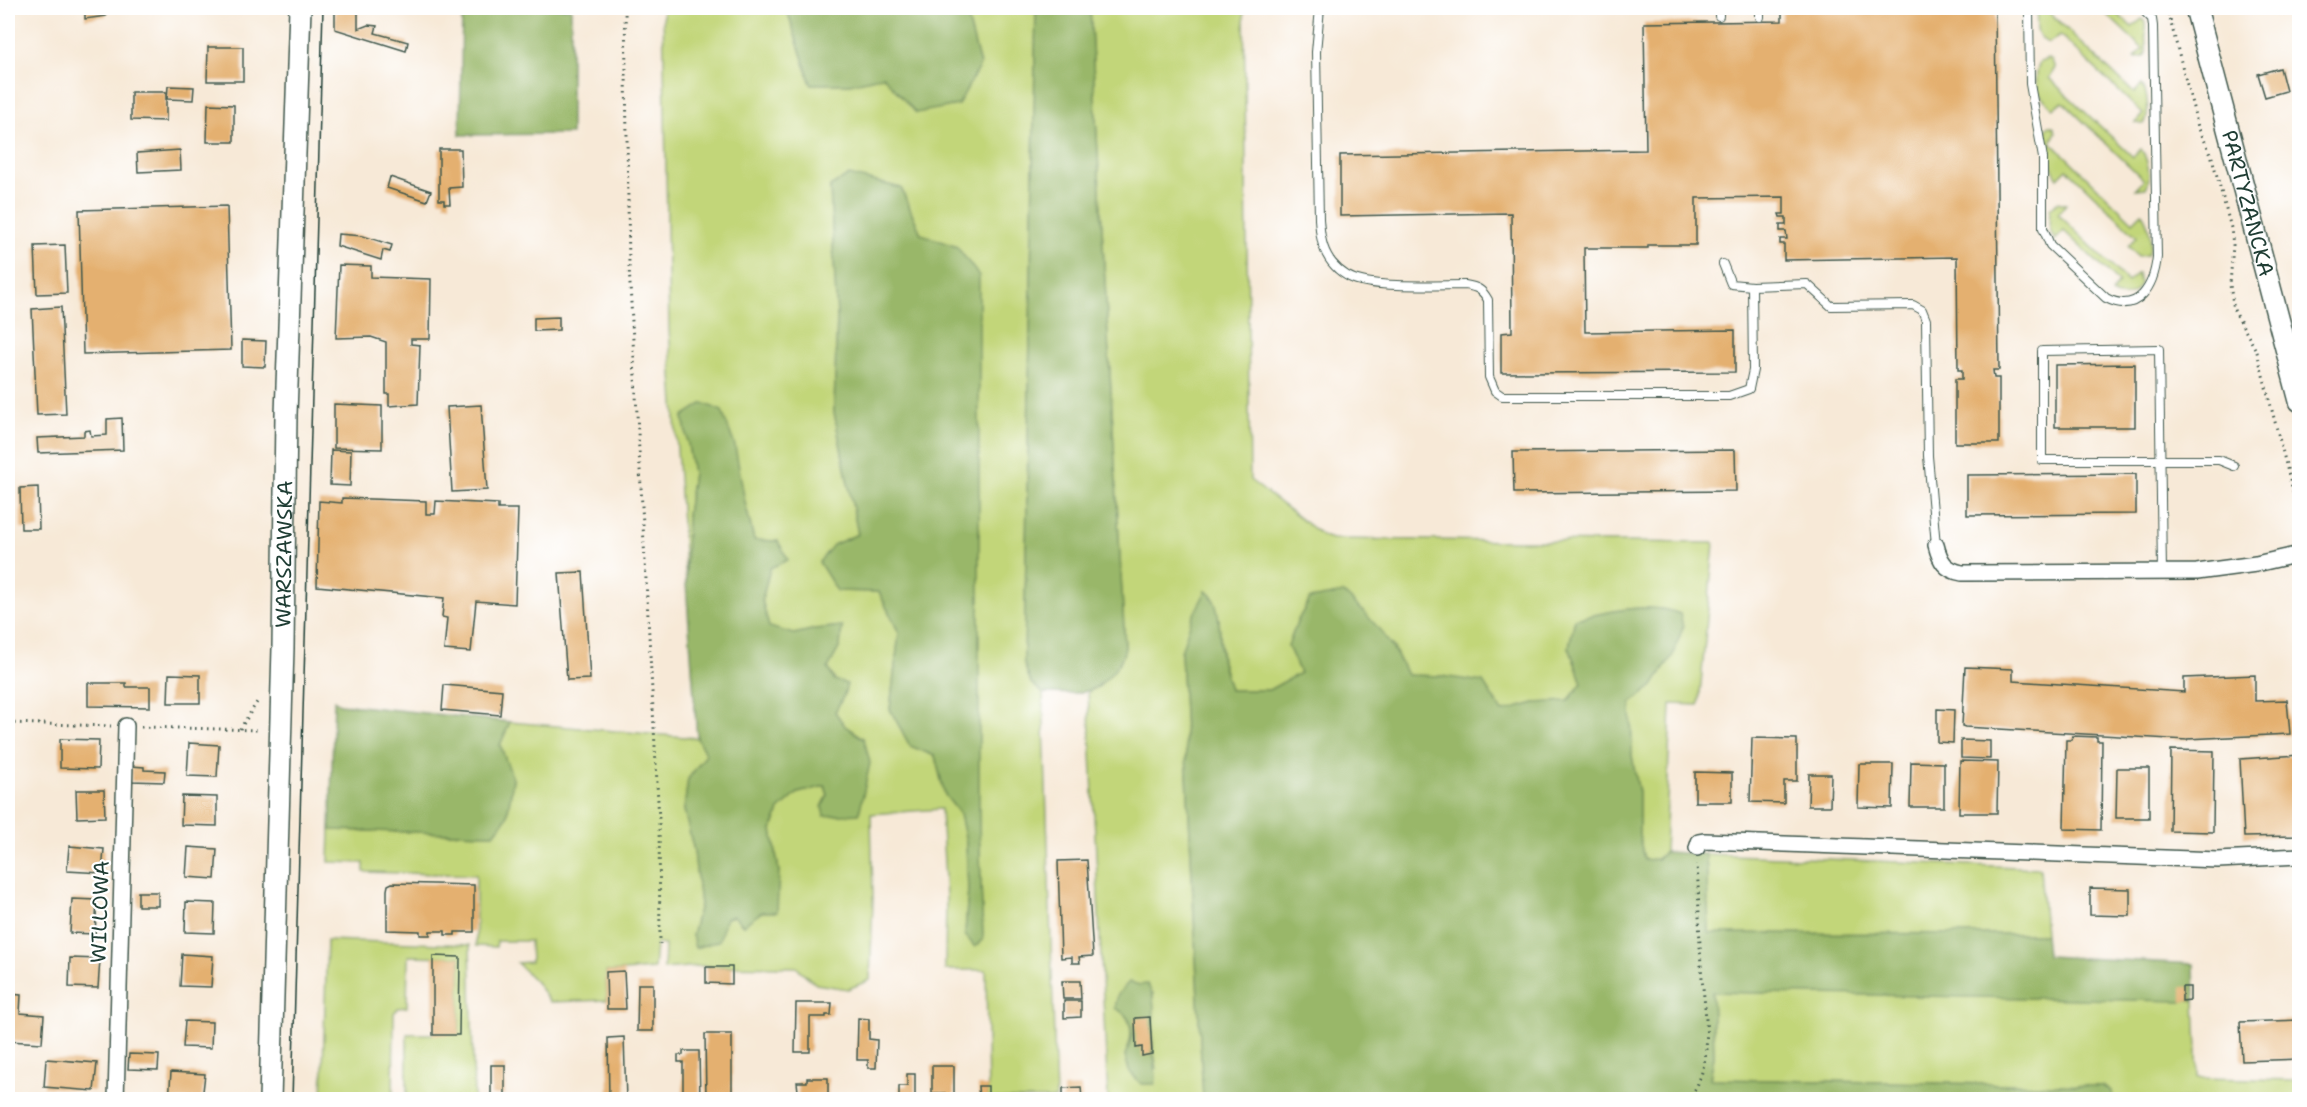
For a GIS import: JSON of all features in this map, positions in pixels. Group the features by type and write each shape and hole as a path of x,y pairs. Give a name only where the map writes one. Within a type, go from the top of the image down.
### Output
{"main road":[{"name":"WARSZAWSKA","path":"270,1100 283,648 286,415 300,8"},
{"name":"PARTYZANCKA","path":"2196,8 2300,401"}],"street":[{"path":"1936,545 1944,566 1962,573 2162,573 2225,569 2300,554"},
{"name":"WILLOWA","path":"116,1100 126,726"},
{"path":"1697,848 1700,842 1705,841 2218,860 2300,856"}],"lane":[{"path":"1320,8 1316,52 1319,219 1321,240 1327,256 1340,271 1353,279 1370,283 1465,285 1477,287 1484,292 1488,300 1489,377 1495,391 1502,396 1729,396 1749,388 1753,370 1752,286"},
{"path":"1760,8 1760,17"},
{"path":"2029,8 2030,84 2042,149 2045,238 2106,298 2114,303 2125,304 2133,302 2149,287 2156,268 2157,256 2153,26 2152,19 2141,8"},
{"path":"1722,264 1731,284 1752,286 1807,284 1831,306 1913,304 1922,310 1926,320 1928,456 1936,545"},
{"path":"2162,573 2161,460 2159,349 2042,351 2042,460 2161,460 2219,460 2234,466"}],"path":[{"path":"625,8 629,266 659,819 660,944"},
{"path":"2167,8 2198,127 2211,154 2231,228 2233,245 2230,285 2234,310 2257,352 2300,519"},
{"path":"240,729 259,699"},
{"path":"1688,1100 1696,1089 1706,1056 1697,848"}],"green space":[{"path":"462,8 571,8 571,134 460,135"},
{"path":"663,8 789,8 788,13 811,84 850,84 883,76 980,65 965,8 1036,8 1024,664 1031,683 1043,693 1056,1099 988,1099 986,970 945,970 946,898 941,809 871,814 873,900 870,980 848,989 816,984 796,967 700,966 664,969 665,945 656,944 654,969 606,972 607,1000 550,1002 536,982 517,963 531,962 530,941 497,941 496,947 476,946 476,875 364,872 364,863 329,862 330,830 494,834 507,817 513,779 500,745 510,722 697,738 706,755 688,779 684,810 694,851 700,905 692,935 734,916 743,925 762,911 779,871 772,830 779,809 798,793 825,786 828,795 822,807 859,814 864,739 845,726 835,712 844,695 828,668 840,646 842,626 794,634 769,628 762,600 770,568 787,560 754,540 745,502 683,416 693,473 687,516 686,583 669,329","holes":["830,187 901,188 921,234 957,247 983,939 975,947 965,934 968,889 966,841 960,814 945,795 935,756 910,746 890,709 899,633 879,592 837,591 833,545 858,534 834,412 837,316"]},
{"path":"789,8 965,8 980,65 958,105 916,113 883,76 850,84 811,84 788,13"},
{"path":"1036,8 1090,8 1125,648 1119,663 1102,683 1079,693 1043,693 1031,683 1024,664"},
{"path":"1090,8 1244,8 1250,480 1323,536 1332,539 1714,543 1699,705 1671,704 1665,852 1657,859 1644,860 1639,835 1639,793 1632,756 1631,703 1653,686 1680,614 1655,608 1641,608 1575,619 1569,647 1582,683 1568,702 1535,703 1502,712 1441,676 1407,675 1393,646 1310,599 1298,620 1288,646 1300,673 1269,690 1230,690 1222,661 1219,620 1213,597 1206,591 1181,652 1203,1099 1108,1099 1088,692 1100,686 1125,648","holes":["1153,993 1152,1044 1157,1068 1125,1056 1131,1034 1124,1012"]},
{"path":"2037,8 2052,8 2050,13 2134,93 2142,85 2148,104 2144,124 2135,123 2143,114 2060,35 2049,43 2040,37 2037,29"},
{"path":"2100,8 2111,8 2132,27 2142,19 2145,22 2146,52 2144,57 2135,58 2143,49"},
{"path":"2048,59 2052,61 2055,68 2049,78 2133,157 2141,149 2148,168 2149,179 2146,188 2136,189 2144,180 2063,102 2053,108 2040,95 2037,82 2038,69 2040,62"},
{"path":"2049,126 2053,126 2056,132 2051,142 2133,222 2142,213 2150,234 2148,255 2138,256 2128,246 2137,237 2067,169 2058,178 2049,155 2046,130"},
{"path":"849,175 901,188 921,234 957,247 979,276 979,823 983,939 975,947 965,935 968,889 966,841 960,814 945,795 935,756 910,746 890,709 899,633 879,592 837,591 819,562 833,545 858,534 834,412 837,316 830,187"},
{"path":"2057,202 2066,204 2058,214 2128,282 2138,273 2140,284 2132,294 2119,296 2111,293 2119,283 2064,231 2055,240 2050,229 2049,218 2050,209"},
{"path":"703,403 722,411 735,446 754,540 778,541 788,560 770,568 762,600 769,627 794,634 842,626 840,646 828,668 834,680 847,684 835,712 845,726 864,739 870,763 859,814 824,816 822,807 828,795 825,786 798,793 779,810 772,830 779,871 777,912 762,912 743,925 734,916 726,918 719,941 695,948 692,935 700,905 694,851 684,810 688,779 706,755 697,738 686,583 687,516 693,473 683,416"},
{"path":"1206,591 1216,605 1221,654 1230,690 1269,690 1300,673 1288,646 1298,620 1310,599 1344,593 1380,630 1407,675 1441,676 1483,682 1502,712 1535,703 1568,701 1582,683 1569,647 1575,619 1641,608 1668,610 1680,614 1683,627 1673,655 1653,686 1631,703 1632,756 1639,793 1639,835 1644,860 1657,859 1665,852 1706,854 1709,933 2045,934 2047,956 2194,964 2195,1000 2190,1000 2190,988 2182,1001 1712,992 1714,1056 1710,1079 2102,1086 2111,1091 2114,1099 1203,1099 1181,652 1191,620"},
{"path":"334,700 340,704 510,722 500,745 513,779 507,817 494,834 330,830"},
{"path":"1706,854 2040,868 2045,934 1709,933"},
{"path":"327,940 470,945 474,1099 407,1099 407,1034 459,1034 460,957 408,956 407,1007 398,1008 394,1013 393,1099 322,1100"},
{"path":"1129,982 1147,984 1151,991 1154,1014 1152,1037 1156,1069 1155,1084 1141,1084 1129,1071 1125,1055 1131,1035 1130,1023 1122,1012 1115,1008 1118,994"},
{"path":"1712,992 2195,1000 2198,1078 2299,1080 2300,1099 2114,1100 2111,1091 2102,1086 1710,1079 1714,1056"}],"building":[{"path":"82,8 107,8 106,16 85,19 85,9"},
{"path":"335,8 358,8 358,29 368,25 377,26 375,33 408,42 406,51 335,29"},
{"path":"1782,8 1995,8 1999,370 1993,370 1994,378 1999,378 1999,443 1955,443 1955,379 1962,379 1962,370 1958,370 1957,257 1784,260 1784,244 1780,244 1780,239 1787,239 1786,231 1780,231 1780,225 1786,225 1786,217 1780,217 1779,214 1784,214 1784,197 1696,198 1696,245 1584,248 1585,332 1735,330 1735,372 1501,373 1501,333 1512,332 1511,213 1340,216 1340,155 1646,150 1644,23 1782,21"},
{"path":"208,47 243,47 243,81 207,81"},
{"path":"2280,68 2286,91 2265,97 2258,74"},
{"path":"168,86 194,87 193,100 167,99"},
{"path":"131,92 166,92 166,121 131,120"},
{"path":"208,104 234,105 234,142 207,142"},
{"path":"439,149 461,149 462,187 449,188 450,204 444,204 444,200 439,200"},
{"path":"180,150 181,170 138,172 137,153"},
{"path":"390,177 431,191 427,201 387,188"},
{"path":"227,206 231,350 83,354 79,210"},
{"path":"338,234 363,236 392,245 390,252 383,250 381,260 337,246"},
{"path":"65,245 67,293 37,294 35,246"},
{"path":"339,265 371,266 371,277 431,279 430,339 411,339 411,344 420,345 418,404 389,406 389,394 386,394 386,342 371,337 336,338"},
{"path":"61,307 66,414 37,415 32,309"},
{"path":"559,317 559,330 534,331 534,318"},
{"path":"242,340 266,341 265,367 242,366"},
{"path":"2135,364 2135,427 2055,427 2055,365"},
{"path":"334,404 382,406 382,449 334,448"},
{"path":"481,405 487,490 452,492 447,407"},
{"path":"122,418 123,450 38,453 37,438 84,436 84,431 90,430 91,436 107,435 107,419"},
{"path":"331,450 351,451 350,486 330,485"},
{"path":"1735,450 1736,491 1514,493 1513,452"},
{"path":"2136,474 2136,514 1967,515 1967,475"},
{"path":"38,487 39,529 21,529 20,488"},
{"path":"342,498 426,501 426,514 435,514 436,501 498,504 498,509 518,509 515,604 476,601 471,652 444,650 447,618 442,617 444,598 317,586 319,501 342,503"},
{"path":"583,572 590,679 567,680 559,573"},
{"path":"1965,667 2013,669 2013,681 2184,692 2184,678 2255,675 2255,701 2287,700 2290,734 2187,740 1965,727 1962,726"},
{"path":"169,674 200,675 200,703 168,703"},
{"path":"88,683 126,683 126,687 150,687 150,707 88,706"},
{"path":"444,685 502,690 500,715 442,710"},
{"path":"1937,709 1954,710 1953,743 1937,742"},
{"path":"2072,736 2097,737 2097,741 2102,741 2101,830 2064,829 2066,740 2071,740"},
{"path":"1752,738 1797,739 1797,781 1784,781 1784,803 1750,802"},
{"path":"60,739 99,740 98,769 60,768"},
{"path":"1961,740 1990,741 1990,759 1961,758"},
{"path":"189,743 219,745 217,777 187,776"},
{"path":"2171,750 2214,751 2213,832 2170,831"},
{"path":"2300,755 2300,836 2244,837 2240,759"},
{"path":"1960,761 1998,762 1997,813 1959,813"},
{"path":"1911,762 1944,763 1944,807 1910,807"},
{"path":"1859,764 1893,764 1892,808 1858,807"},
{"path":"131,766 144,767 144,770 165,771 164,782 131,781"},
{"path":"2117,768 2149,768 2149,818 2116,818"},
{"path":"1695,772 1732,773 1732,802 1695,802"},
{"path":"1809,774 1831,774 1830,806 1808,806"},
{"path":"76,790 104,790 105,817 77,818"},
{"path":"182,796 217,797 217,826 181,825"},
{"path":"69,846 104,849 102,873 67,871"},
{"path":"188,847 217,849 215,879 186,877"},
{"path":"1087,860 1093,956 1079,957 1080,963 1072,963 1072,957 1061,958 1058,861"},
{"path":"392,883 474,885 474,932 455,932 455,935 445,935 445,931 430,931 430,935 420,935 420,931 387,930 387,890 388,885"},
{"path":"2090,888 2130,889 2130,916 2090,915"},
{"path":"138,892 158,892 158,906 138,906"},
{"path":"72,899 97,900 95,934 70,933"},
{"path":"186,902 215,903 214,933 185,932"},
{"path":"182,954 213,956 211,987 180,986"},
{"path":"433,956 460,957 459,1035 433,1035"},
{"path":"70,958 100,959 98,988 69,987"},
{"path":"706,967 732,967 732,984 706,983"},
{"path":"624,971 626,1009 607,1009 606,972"},
{"path":"1062,981 1080,981 1081,999 1063,999"},
{"path":"638,984 653,984 653,1031 637,1031"},
{"path":"2182,987 2190,987 2190,1000 2182,1001"},
{"path":"8,994 21,995 20,1013 44,1015 42,1043 8,1041"},
{"path":"1064,1001 1081,1001 1081,1017 1064,1018"},
{"path":"796,1003 832,1003 831,1015 810,1017 810,1052 795,1052"},
{"path":"1150,1017 1152,1054 1142,1056 1142,1047 1136,1048 1135,1018"},
{"path":"858,1018 869,1019 869,1039 877,1040 876,1068 868,1068 868,1060 857,1060"},
{"path":"2300,1020 2300,1059 2242,1061 2240,1022"},
{"path":"185,1021 212,1022 211,1048 183,1047"},
{"path":"705,1034 732,1034 732,1099 706,1099"},
{"path":"624,1037 626,1100 609,1100 608,1038"},
{"path":"683,1051 699,1051 700,1100 674,1100 674,1095 683,1095 683,1062 678,1062 678,1055 683,1055"},
{"path":"129,1054 159,1055 158,1070 128,1069"},
{"path":"46,1059 97,1063 94,1091 44,1087"},
{"path":"491,1065 505,1065 505,1095 491,1095"},
{"path":"932,1066 954,1066 954,1100 945,1100 945,1093 932,1093"},
{"path":"171,1072 205,1074 202,1100 169,1100"},
{"path":"907,1074 915,1074 915,1100 899,1100 899,1086 907,1086"},
{"path":"807,1078 828,1078 828,1100 799,1100 797,1082 807,1082"},
{"path":"978,1086 988,1086 988,1100 979,1100"},
{"path":"1081,1087 1082,1100 1063,1100 1063,1088"}],"tram line":[{"path":"292,1100 323,8"}]}
